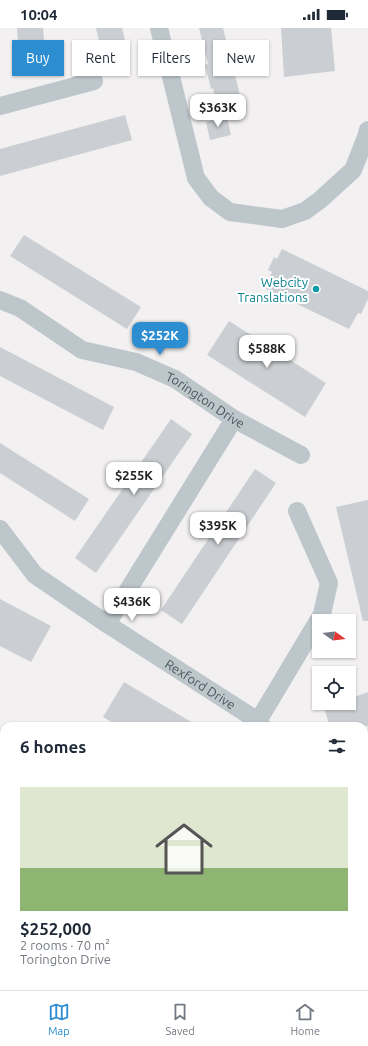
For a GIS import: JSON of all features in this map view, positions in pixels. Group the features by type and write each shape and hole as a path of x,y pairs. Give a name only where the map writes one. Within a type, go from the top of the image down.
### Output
{"street":[{"path":"159,28 196,178 211,198 230,212 282,219 305,211 320,200 353,170 368,130"},
{"path":"0,106 94,81"},
{"name":"Torington Drive","path":"0,300 20,308 82,350 136,362 175,379 234,420 301,455"},
{"path":"107,624 234,420"},
{"name":"Rexford Drive","path":"261,722 322,614 329,583 297,511"},
{"name":"Rexford Drive","path":"0,529 35,575 257,722"}],"building":[{"path":"17,28 43,28 44,40 18,40"},
{"path":"96,28 122,28 125,40 99,40"},
{"path":"199,28 223,28 226,40 213,40 213,76 235,76 242,103 218,110 213,88 211,89 205,65 208,64 205,52 205,40 202,40"},
{"path":"281,28 331,28 335,71 284,77"},
{"path":"125,115 132,140 0,176 0,149"},
{"path":"227,117 231,135 210,140 206,122"},
{"path":"24,235 141,307 127,329 10,256"},
{"name":"Webcity Translations","path":"282,249 368,291 368,299 361,314 358,313 349,329 264,288 272,272 268,270 274,257 277,259"},
{"path":"229,321 326,383 305,417 207,355"},
{"path":"0,347 114,407 103,430 0,376"},
{"path":"171,419 192,434 96,573 75,558"},
{"path":"0,443 89,499 75,521 0,473"},
{"path":"255,469 276,483 182,624 161,610"},
{"path":"368,500 368,621 363,621 336,507"},
{"path":"0,599 51,626 31,662 0,646"},
{"path":"124,682 191,722 111,722 103,717"},
{"path":"368,692 368,722 329,722 325,710 356,710 356,696"}],"place":[{"name":"Webcity Translations","path":"316,289"}]}
